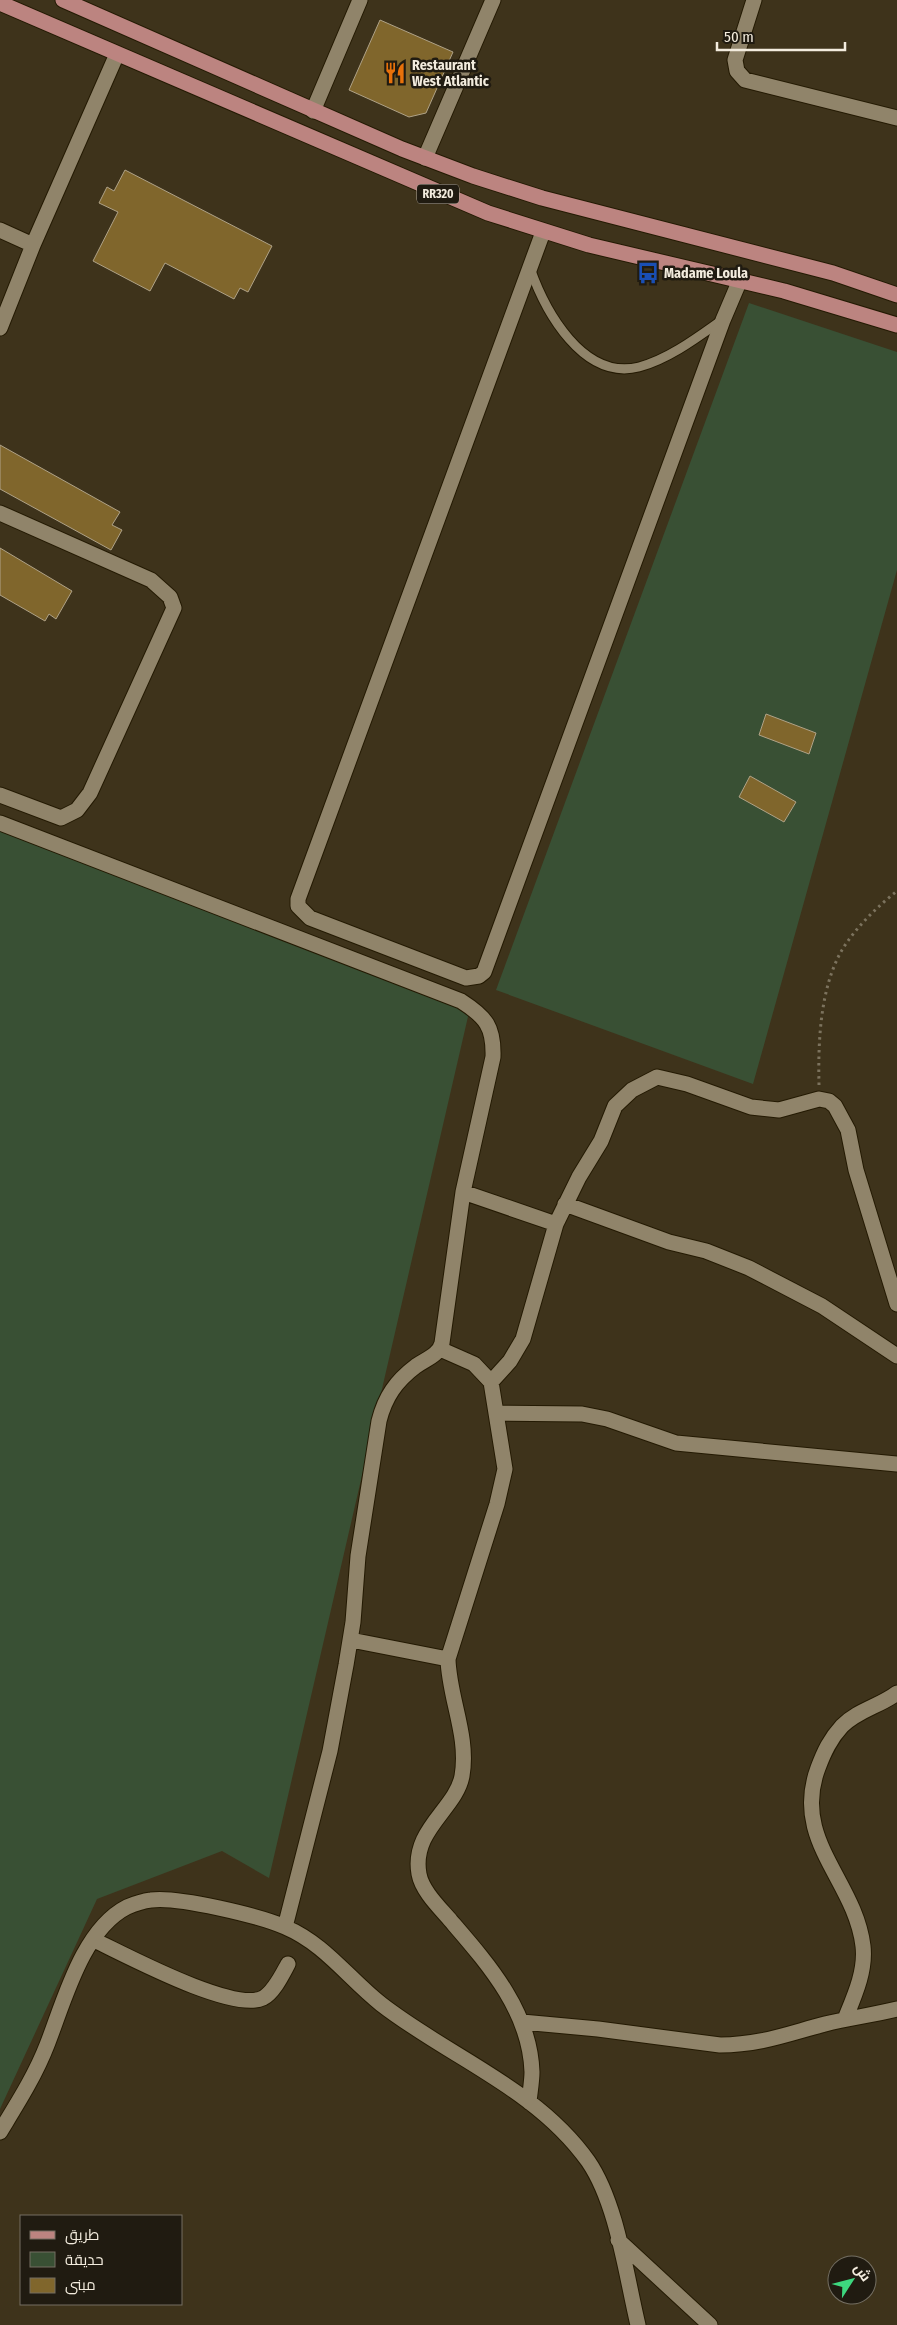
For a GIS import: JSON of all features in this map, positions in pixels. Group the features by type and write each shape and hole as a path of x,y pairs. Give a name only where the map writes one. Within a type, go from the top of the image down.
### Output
{"main road":[{"name":"RR320","path":"63,0 313,111 425,158 542,198 833,273 897,294"},
{"name":"RR320","path":"0,3 461,204 543,232 589,245 740,280 897,325"}],"street":[{"path":"313,111 360,0"},
{"path":"425,158 493,0"},
{"path":"754,0 734,60 737,71 745,80 897,118"},
{"path":"0,328 33,245 117,54"},
{"path":"0,230 33,245"},
{"path":"543,232 298,899 298,906 310,918 466,978 479,976 484,972 723,320 740,280"},
{"path":"0,512 151,580 165,591 174,608 110,750 82,805 71,814 61,818 0,795"},
{"path":"0,823 452,997 480,1013 494,1039 493,1057 463,1192 440,1349 404,1376 394,1387 383,1407 358,1556 351,1640 330,1751 285,1927"},
{"path":"491,1382 510,1361 523,1340 556,1224 565,1204 601,1140 615,1106 632,1090 651,1079 664,1077 676,1080 736,1103 763,1109 795,1107 819,1099 829,1101 835,1106 848,1130 856,1170 897,1304"},
{"path":"463,1192 556,1224"},
{"path":"565,1204 669,1242 706,1251 749,1268 822,1306 897,1356"},
{"path":"440,1349 474,1364 491,1382 504,1458 502,1481 448,1659 448,1678 459,1722 464,1762 462,1778 429,1829 419,1852 419,1875 430,1896 494,1974 522,2022 532,2072 529,2102"},
{"path":"497,1413 582,1414 607,1419 676,1443 897,1464"},
{"path":"351,1640 448,1659"},
{"path":"845,2019 859,1980 863,1961 862,1941 844,1889 813,1826 811,1797 822,1756 833,1736 854,1716 897,1693"},
{"path":"0,2132 47,2046 72,1980 94,1940 114,1917 126,1908 152,1900 222,1910 285,1927 322,1948 380,2003 484,2070 529,2102 573,2143 598,2176 607,2198 638,2325"},
{"path":"94,1940 185,1984 248,2000 260,1999 268,1995 288,1964"},
{"path":"522,2022 606,2030 720,2045 739,2045 788,2036 845,2019 897,2009"},
{"path":"618,2240 710,2325"}],"lane":[{"path":"529,266 538,290 565,335 580,350 610,366 626,369 651,362 684,345 723,320"}],"path":[{"path":"819,1099 819,1058 824,1011 836,966 842,951 852,936 878,907 897,891"}],"green space":[{"path":"749,303 897,352 897,570 753,1084 496,990"},
{"path":"0,827 470,1008 269,1878 222,1851 97,1899 0,2109"}],"building":[{"path":"380,20 453,52 426,113 409,117 349,90"},
{"path":"125,170 272,246 248,292 240,288 234,299 165,263 150,291 93,261 118,212 99,203 107,187 114,191"},
{"path":"0,445 120,512 112,525 122,530 111,550 0,489"},
{"path":"0,548 72,591 56,619 49,614 45,621 0,595"},
{"path":"766,714 816,733 809,754 759,735"},
{"path":"750,776 796,802 784,822 739,797"}],"place":[{"name":"Restaurant West Atlantic","path":"395,73"},
{"name":"Madame Loula","path":"648,273"}]}
